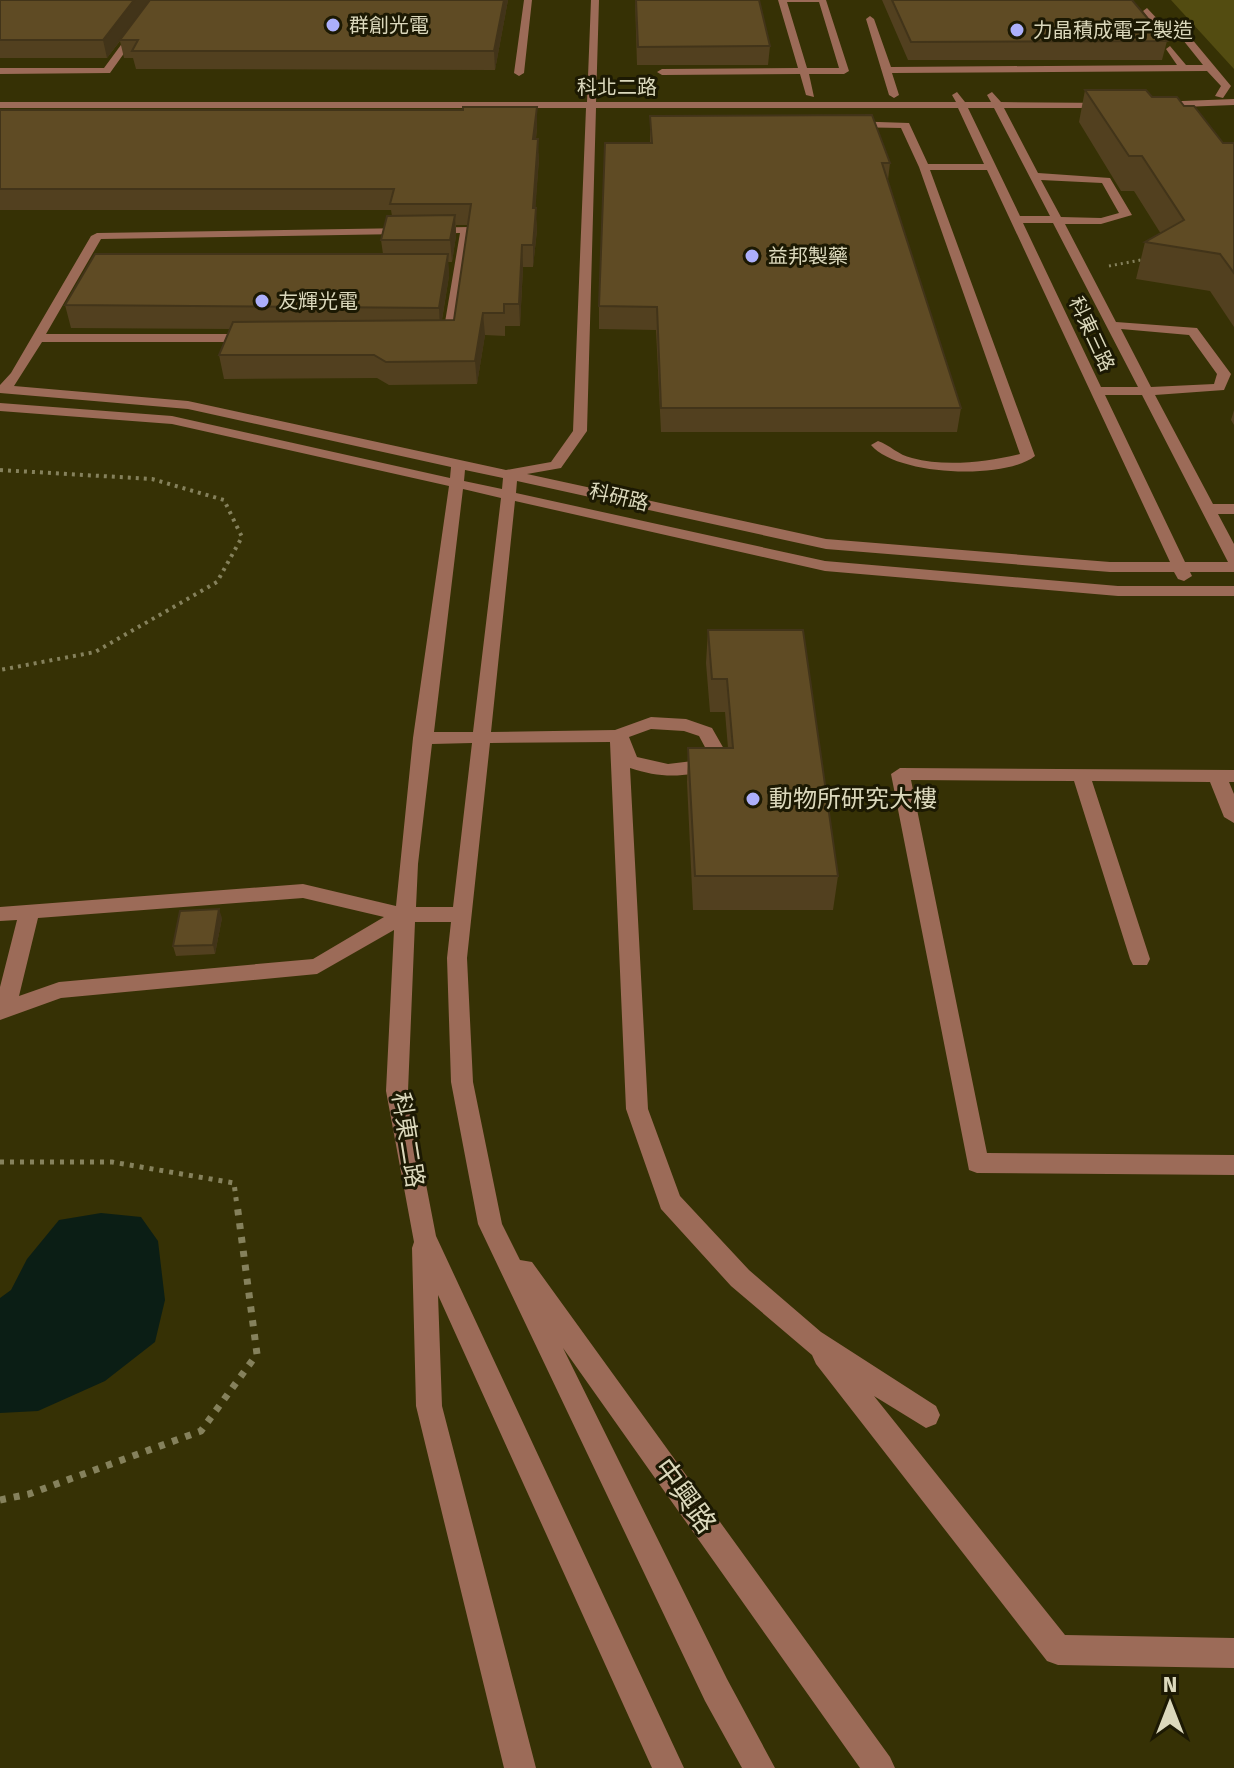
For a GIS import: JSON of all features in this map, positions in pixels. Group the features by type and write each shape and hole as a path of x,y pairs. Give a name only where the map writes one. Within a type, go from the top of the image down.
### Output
{"street":[{"path":"0,71 107,71 158,0"},
{"path":"519,73 528,0"},
{"path":"595,0 580,431 556,465 511,473 457,958 462,1082 490,1224 716,1690 759,1768"},
{"path":"662,72 804,72 844,71 822,0 782,0 804,72 811,95"},
{"path":"1147,11 1160,27 1178,28 1226,86 1220,96"},
{"path":"870,19 894,95"},
{"path":"1170,49 1193,85"},
{"path":"887,70 1074,70 1090,62 1132,63 1156,70 1210,68"},
{"name":"科北二路","path":"0,95 1117,100"},
{"name":"科北二路","path":"0,105 811,95 894,95 959,100"},
{"path":"1145,95 1220,96 1234,100"},
{"name":"科東三路","path":"959,100 1191,591"},
{"name":"科東三路","path":"995,100 1234,559"},
{"path":"1151,105 1206,105 1234,100"},
{"path":"840,124 905,125 924,167 1028,456 1000,465 908,464 885,455 878,445"},
{"path":"924,167 991,167"},
{"path":"1016,219 1101,221 1126,215 1106,180 1035,176"},
{"path":"2,389 38,338 97,236 466,229 449,338 417,338"},
{"path":"80,269 95,269"},
{"path":"444,269 460,269"},
{"path":"1097,391 1219,387 1224,374 1193,331 1112,325"},
{"path":"38,338 259,338"},
{"name":"科研路","path":"2,389 188,405 826,544 1110,567 1234,567"},
{"name":"科研路","path":"0,407 172,420 825,566 1118,591 1234,591"},
{"name":"科東二路","path":"459,462 422,738 404,915 397,1091 424,1236 668,1768"},
{"path":"1208,509 1234,509"},
{"path":"422,738 619,736 626,730 651,723 686,725 706,732 715,749 708,764 688,771 654,771 629,761 619,736"},
{"path":"619,736 637,1109 670,1202 740,1278 812,1340 926,1415"},
{"path":"1234,817 1225,776 900,774 977,1163 1234,1165"},
{"path":"1081,775 1140,959"},
{"path":"0,914 303,891 404,915 461,914"},
{"path":"3,1011 29,912"},
{"path":"3,1011 59,990 317,966 404,915"},
{"name":"中興路","path":"490,1224 879,1768"},
{"path":"424,1236 429,1406 520,1768"},
{"path":"812,1340 1058,1650 1234,1653"}],"path":[{"path":"1109,266 1159,257"},
{"path":"0,470 152,479 224,500 242,537 217,582 95,652 0,670"},
{"path":"0,1162 112,1162 234,1183 257,1354 201,1431 29,1494 0,1500"}],"shaded area":[{"path":"1171,0 1234,0 1234,69"},
{"path":"101,1213 141,1217 158,1241 165,1300 155,1342 105,1381 38,1411 0,1413 0,1298 11,1290 27,1259 59,1220"}],"building":[{"path":"0,0 134,0 103,40 0,40"},
{"path":"150,0 504,0 494,51 132,51 138,40 120,40"},
{"path":"636,0 759,0 770,46 638,47"},
{"name":"力晶積成電子製造","path":"892,0 1132,0 1167,41 911,42"},
{"path":"1085,90 1146,90 1152,97 1177,97 1184,106 1194,106 1223,143 1234,143 1234,273 1220,254 1145,242 1184,220 1142,156 1129,156"},
{"path":"463,107 537,107 533,139 538,139 533,245 522,245 519,304 504,304 504,313 483,313 475,361 386,362 374,355 219,355 233,322 454,320 471,204 390,204 394,189 0,189 0,110 463,110"},
{"name":"益邦製藥","path":"872,115 890,163 882,163 961,408 661,408 657,307 599,306 605,143 652,143 650,116"},
{"path":"455,215 450,240 381,240 387,216"},
{"path":"95,254 448,254 439,308 65,305"},
{"name":"動物所研究大樓","path":"708,630 803,630 838,876 695,876 688,748 733,748 727,679 712,679"},
{"path":"219,909 213,945 173,946 180,911"}],"place":[{"name":"群創光電","path":"333,25"},
{"name":"力晶積成電子製造","path":"1017,30"},
{"name":"益邦製藥","path":"752,256"},
{"name":"友輝光電","path":"262,301"},
{"name":"動物所研究大樓","path":"753,799"}]}
